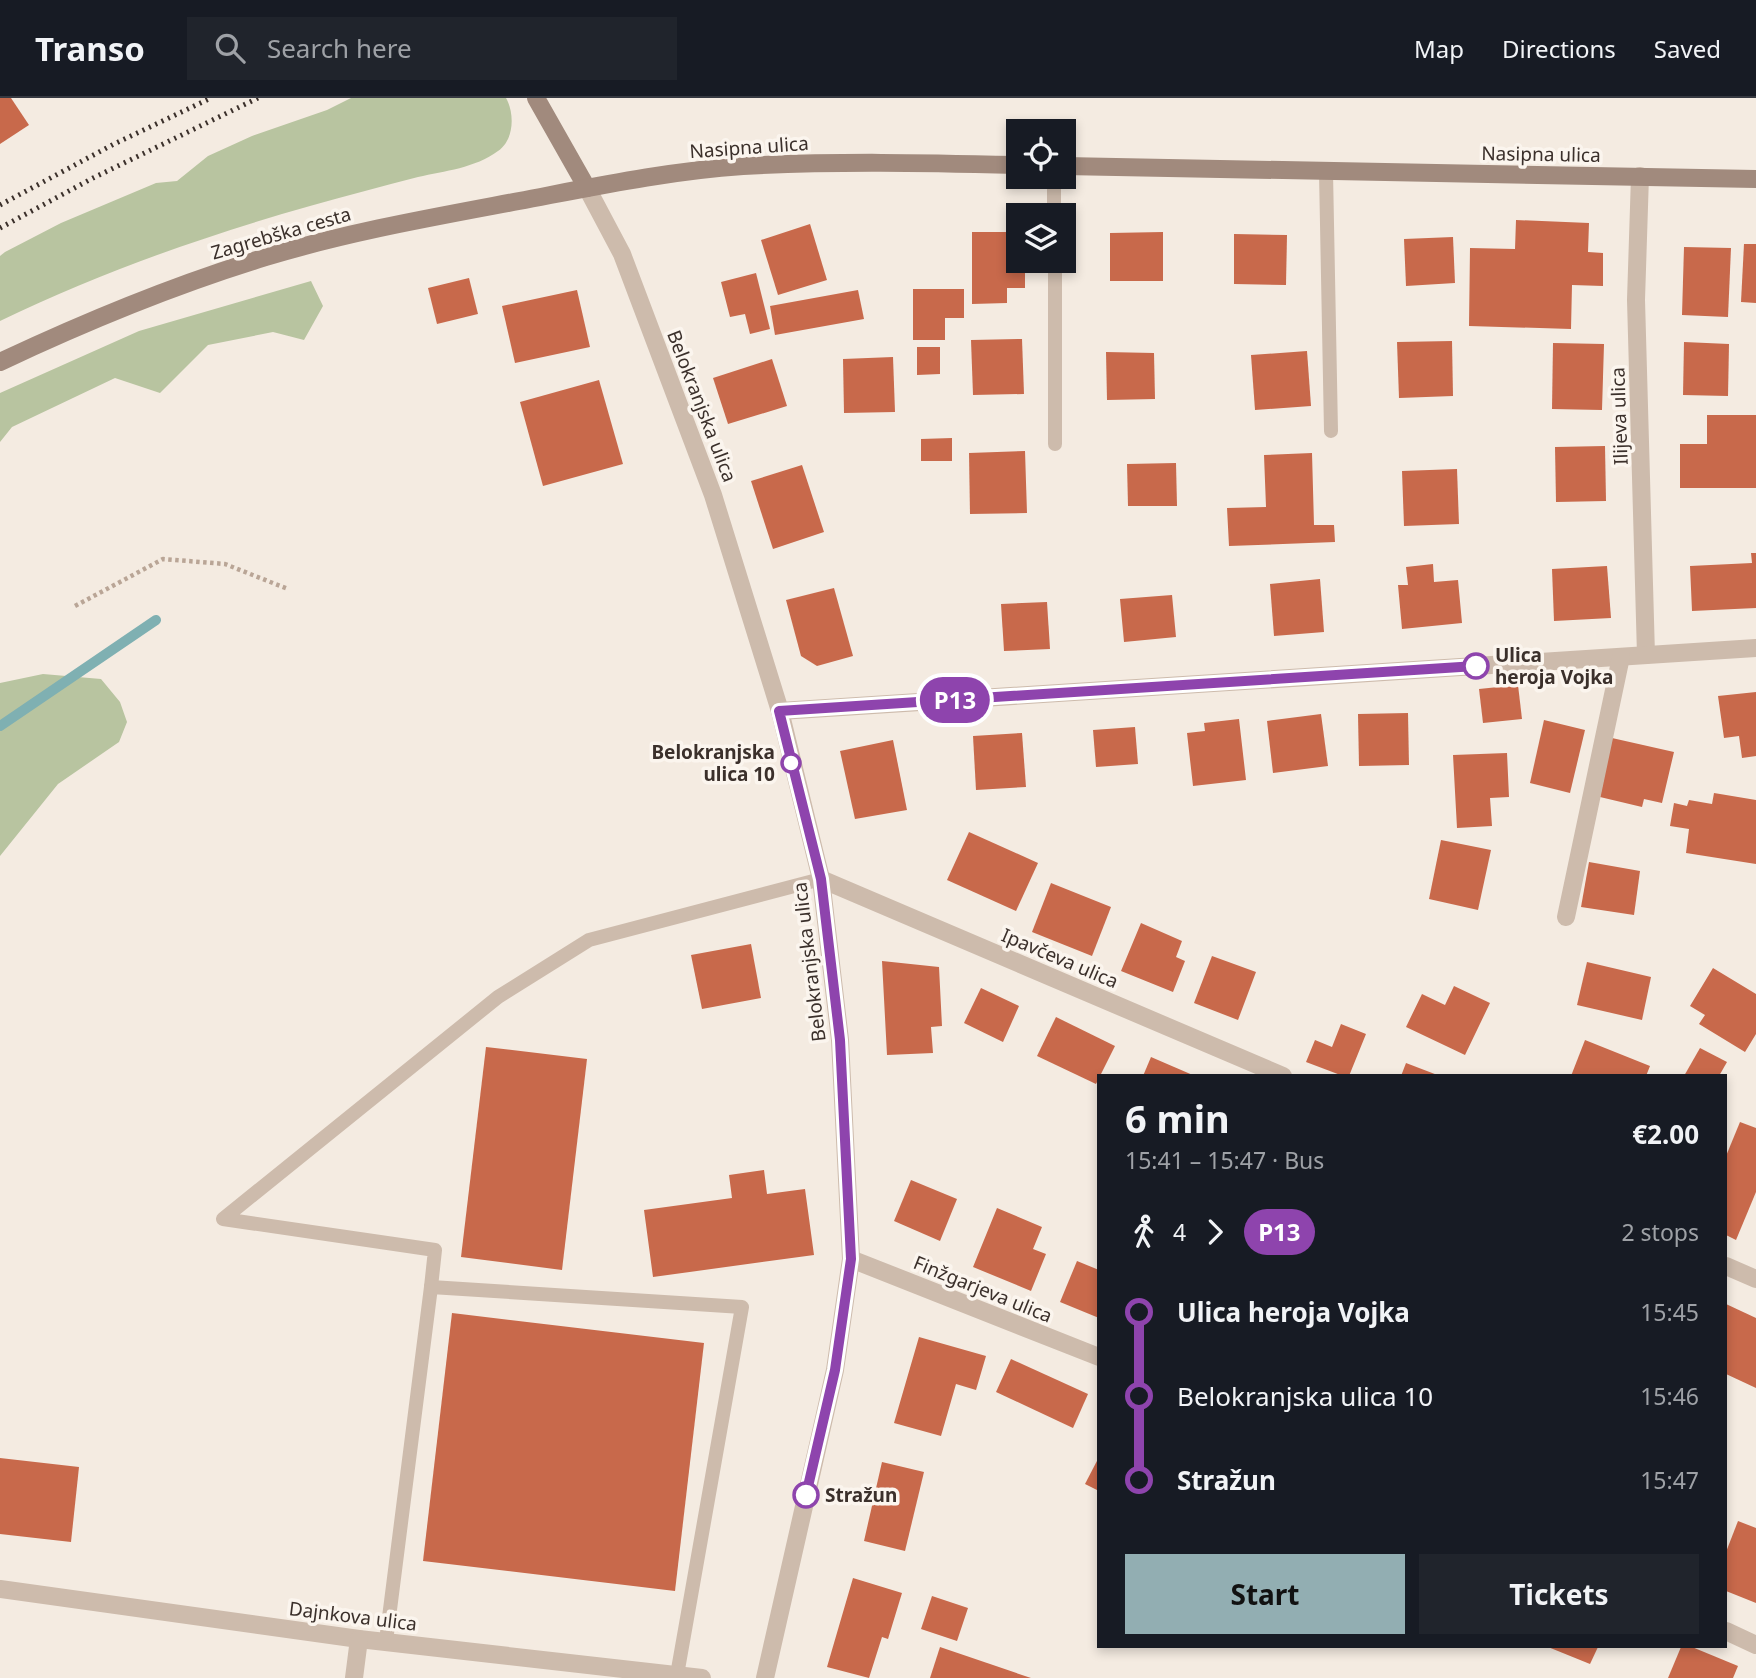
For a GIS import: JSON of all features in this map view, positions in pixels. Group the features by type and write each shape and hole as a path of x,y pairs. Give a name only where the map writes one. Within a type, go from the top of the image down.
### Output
{"street":[{"path":"536,98 587,188"},
{"name":"Nasipna ulica","path":"587,188 662,175 743,166 887,162 1006,165"},
{"name":"Nasipna ulica","path":"1076,166 1756,179"},
{"name":"Ilijeva ulica","path":"1640,176 1636,300 1646,655"},
{"name":"Zagrebška cesta","path":"0,362 155,293 268,256 375,228 587,188"},
{"name":"Belokranjska ulica","path":"587,188 622,254 713,495 779,711 821,879 840,1040 851,1259 835,1370 765,1678"},
{"path":"779,711 1756,648"},
{"path":"1566,917 1621,657"},
{"name":"Ipavčeva ulica","path":"821,879 1278,1074"},
{"name":"Finžgarjeva ulica","path":"851,1259 1097,1356"},
{"path":"1727,1266 1756,1279"},
{"name":"Dajnkova ulica","path":"0,1589 359,1639 702,1678"},
{"path":"1727,1631 1756,1645"},
{"path":"354,1678 359,1639"}],"lane":[{"path":"1326,172 1331,430"},
{"path":"1055,273 1055,444"},
{"path":"386,1641 435,1250 223,1219 498,997 589,940 821,879"},
{"path":"431,1287 741,1307 677,1675"}],"path":[{"path":"75,606 163,559 225,564 288,589"}],"green space":[{"path":"351,98 506,98 512,119 510,134 498,151 470,165 310,206 191,243 114,271 0,321 0,256 5,252 61,223 156,183 177,181 208,156 252,136 327,110"},
{"path":"311,281 323,306 304,340 273,332 208,345 160,393 115,378 12,427 0,442 0,393 139,331"},
{"path":"43,674 101,679 120,702 127,722 119,742 58,784 0,856 0,683"}],"building":[{"path":"0,98 11,98 29,125 0,144"},
{"path":"1516,220 1589,223 1588,252 1603,253 1603,286 1572,285 1571,329 1469,326 1470,248 1515,249"},
{"path":"810,224 827,280 778,295 761,240"},
{"path":"972,232 1006,232 1006,273 1025,273 1025,288 1007,288 1007,303 972,304"},
{"path":"1163,232 1163,281 1110,281 1110,233"},
{"path":"1234,234 1287,235 1286,285 1234,284"},
{"path":"1453,237 1455,283 1406,286 1404,239"},
{"path":"1744,244 1756,244 1756,303 1741,302"},
{"path":"1684,247 1731,248 1728,317 1682,315"},
{"path":"756,273 770,329 750,334 745,314 730,317 721,282"},
{"path":"469,278 478,314 437,324 428,288"},
{"path":"913,289 964,289 964,318 945,318 945,340 913,340"},
{"path":"577,290 590,347 515,363 502,306"},
{"path":"858,290 864,319 775,335 770,306"},
{"path":"1022,339 1024,394 973,395 971,340"},
{"path":"1452,341 1453,396 1399,398 1397,342"},
{"path":"1684,342 1729,344 1728,396 1683,395"},
{"path":"1553,343 1604,344 1602,410 1552,409"},
{"path":"917,347 940,347 940,374 917,375"},
{"path":"1307,351 1311,406 1255,410 1251,355"},
{"path":"1106,352 1154,353 1155,399 1107,400"},
{"path":"893,357 895,412 844,413 843,359"},
{"path":"772,359 787,406 728,424 713,378"},
{"path":"599,380 623,464 543,486 520,402"},
{"path":"1707,415 1756,415 1756,488 1680,488 1680,444 1707,444"},
{"path":"952,438 952,461 921,461 921,439"},
{"path":"1605,446 1606,501 1556,502 1555,447"},
{"path":"1025,451 1027,513 970,514 969,453"},
{"path":"1312,453 1314,525 1334,525 1335,542 1229,546 1227,508 1266,507 1264,455"},
{"path":"1176,463 1177,506 1128,506 1127,464"},
{"path":"802,465 824,532 773,549 751,481"},
{"path":"1457,469 1459,524 1404,526 1402,471"},
{"path":"1751,553 1756,553 1756,608 1692,611 1690,566 1752,563"},
{"path":"1433,564 1434,582 1458,580 1462,623 1402,629 1398,585 1408,585 1406,567"},
{"path":"1607,566 1611,618 1554,621 1552,569"},
{"path":"1320,579 1324,632 1274,636 1270,584"},
{"path":"834,588 853,656 817,666 801,656 786,600"},
{"path":"1172,595 1176,637 1124,642 1120,599"},
{"path":"1047,602 1050,649 1004,651 1001,604"},
{"path":"1518,685 1522,719 1483,723 1479,689"},
{"path":"1756,692 1756,756 1742,758 1739,736 1724,738 1718,696"},
{"path":"1408,713 1409,765 1359,766 1358,714"},
{"path":"1321,714 1328,766 1273,773 1267,721"},
{"path":"1239,719 1246,780 1193,786 1187,733 1205,731 1204,723"},
{"path":"1544,720 1585,730 1570,793 1530,783"},
{"path":"1135,727 1138,764 1096,767 1093,730"},
{"path":"1022,733 1026,787 976,790 973,736"},
{"path":"1612,738 1674,752 1662,803 1644,799 1642,807 1600,797"},
{"path":"893,740 907,810 855,819 840,751"},
{"path":"1507,753 1509,797 1490,798 1492,826 1457,828 1453,755"},
{"path":"1714,793 1756,800 1756,864 1686,853 1689,829 1670,826 1674,803 1687,806 1689,800 1712,804"},
{"path":"969,832 1038,863 1016,911 947,880"},
{"path":"1441,840 1491,850 1478,910 1429,899"},
{"path":"1589,862 1640,871 1634,915 1581,907"},
{"path":"1051,883 1111,907 1092,956 1032,932"},
{"path":"1141,923 1182,941 1176,957 1185,961 1173,992 1121,971"},
{"path":"751,944 761,998 702,1009 691,955"},
{"path":"1212,956 1256,972 1238,1020 1194,1003"},
{"path":"882,961 939,967 942,1026 931,1027 933,1053 887,1055"},
{"path":"1587,962 1651,977 1642,1020 1577,1005"},
{"path":"1713,968 1756,994 1756,1034 1745,1052 1699,1024 1705,1015 1690,1006"},
{"path":"1454,986 1490,1003 1465,1055 1406,1027 1422,994 1445,1005"},
{"path":"981,988 1019,1006 1003,1042 964,1023"},
{"path":"1056,1017 1115,1046 1101,1074 1097,1074 1096,1084 1037,1056"},
{"path":"1341,1024 1366,1034 1350,1074 1338,1074 1306,1062 1315,1040 1332,1047"},
{"path":"1585,1040 1650,1066 1647,1074 1572,1074"},
{"path":"486,1047 587,1059 562,1270 461,1257"},
{"path":"1700,1048 1727,1062 1720,1074 1685,1074"},
{"path":"1151,1057 1190,1074 1144,1074"},
{"path":"1406,1063 1435,1074 1402,1074"},
{"path":"1740,1122 1756,1128 1756,1192 1736,1240 1727,1236 1727,1154"},
{"path":"764,1170 767,1194 805,1189 814,1255 653,1277 644,1210 732,1198 729,1175"},
{"path":"911,1180 957,1199 940,1241 894,1221"},
{"path":"997,1208 1042,1227 1033,1249 1046,1254 1031,1291 973,1267"},
{"path":"1077,1261 1097,1269 1097,1317 1060,1302"},
{"path":"1727,1304 1756,1318 1756,1388 1727,1374"},
{"path":"452,1313 704,1343 675,1591 423,1561"},
{"path":"919,1337 986,1356 976,1390 956,1384 941,1436 894,1423"},
{"path":"1011,1359 1088,1394 1073,1428 996,1392"},
{"path":"0,1458 79,1467 71,1542 0,1534"},
{"path":"1097,1461 1097,1490 1085,1484"},
{"path":"882,1462 924,1472 905,1551 864,1541"},
{"path":"1738,1521 1756,1528 1756,1603 1727,1591 1727,1549"},
{"path":"853,1578 902,1593 888,1639 882,1637 869,1678 827,1667"},
{"path":"932,1596 968,1608 957,1641 921,1629"},
{"path":"940,1647 1031,1678 930,1678"},
{"path":"1550,1648 1598,1648 1590,1664"},
{"path":"1681,1648 1694,1648 1738,1666 1733,1678 1668,1678"}],"waterway":[{"path":"0,726 156,620"}],"railway":[{"path":"0,205 114,144 211,98"},
{"path":"0,228 93,178 258,98"}],"bus line":[{"name":"P13","path":"806,1495 835,1370 851,1259 840,1040 821,879 779,711 1476,666"}],"place":[{"name":"Ulica heroja Vojka","path":"1476,666"},
{"name":"Belokranjska ulica 10","path":"791,763"},
{"name":"Stražun","path":"806,1495"}]}
